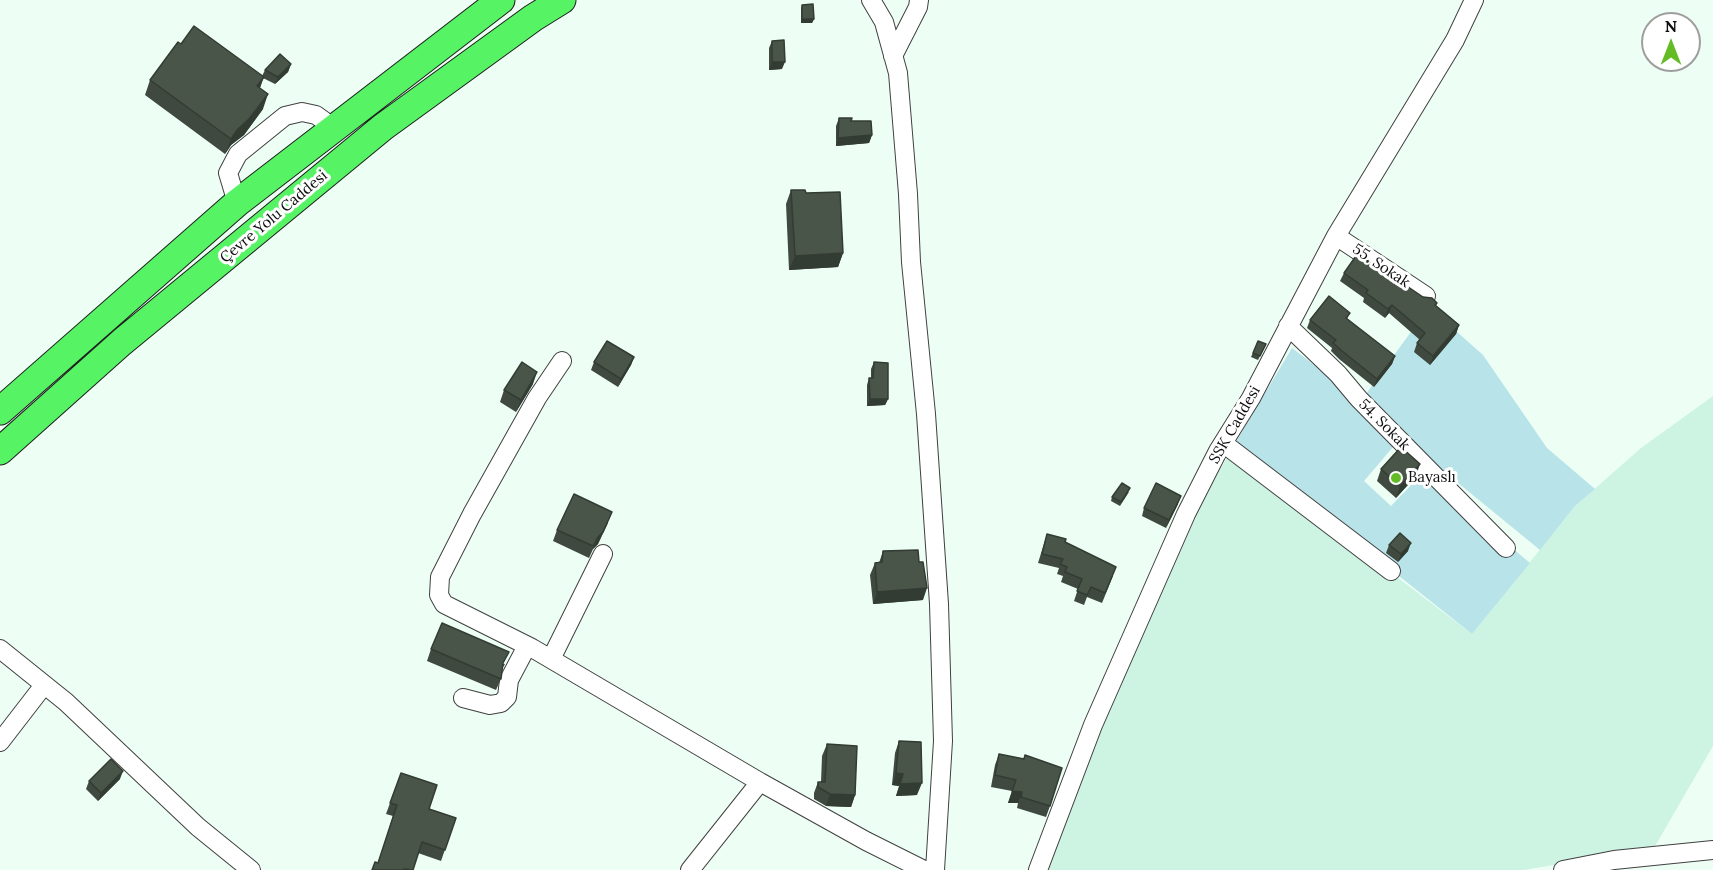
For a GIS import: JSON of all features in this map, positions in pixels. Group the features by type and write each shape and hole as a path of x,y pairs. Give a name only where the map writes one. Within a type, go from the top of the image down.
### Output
{"highway":[{"name":"Çevre Yolu Caddesi","path":"0,411 237,203 501,0"},
{"name":"Çevre Yolu Caddesi","path":"0,451 122,342 383,127 533,18 562,0"}],"street":[{"path":"871,0 884,22 898,73 911,262 926,414 939,604 943,741 935,870"},
{"path":"893,56 918,7 919,0"},
{"name":"SSK Caddesi","path":"1038,870 1094,726 1186,514 1223,443 1251,398 1336,236 1455,40 1474,0"},
{"path":"237,203 228,173 238,154 285,116 302,112 316,115 334,128"},
{"name":"55. Sokak","path":"1336,236 1426,296"},
{"name":"54. Sokak","path":"1288,326 1338,374 1359,399 1506,548"},
{"path":"562,361 532,407 472,514 440,577 439,595 444,604 551,659 760,783 924,870"},
{"path":"1223,443 1391,571"},
{"path":"551,659 603,554"},
{"path":"463,698 490,705 501,703 507,697 509,680 527,646"},
{"path":"0,649 66,702 198,827 251,870"},
{"path":"0,742 44,685"},
{"path":"690,870 760,783"},
{"path":"1563,870 1614,860 1713,850"}],"green space":[{"path":"1713,396 1713,746 1654,848 1524,870 1043,870 1131,656 1202,501 1231,451 1472,634 1575,506 1641,448"}],"shaded area":[{"path":"1429,307 1483,355 1547,448 1595,489 1575,506 1540,550 1441,469 1363,398"},
{"path":"1292,348 1321,370 1393,447 1364,481 1391,506 1419,477 1420,471 1530,563 1472,634 1234,445"}],"building":[{"path":"813,4 814,19 802,19 802,5"},
{"path":"194,26 264,77 257,86 268,94 231,139 150,80 178,42 181,44"},
{"path":"784,40 785,62 772,62 772,41"},
{"path":"280,54 291,64 278,77 265,70"},
{"path":"839,118 852,118 851,121 871,121 872,135 838,138"},
{"path":"791,190 805,190 806,193 840,192 843,253 795,256"},
{"path":"1358,253 1423,297 1432,298 1437,303 1435,305 1459,325 1433,356 1417,343 1425,333 1392,305 1388,309 1366,293 1368,290 1344,273"},
{"path":"1329,296 1350,313 1346,318 1395,356 1377,379 1333,343 1336,340 1310,320"},
{"path":"607,341 634,357 621,379 594,362"},
{"path":"1258,341 1266,344 1260,356 1253,353"},
{"path":"522,362 537,372 521,400 504,390"},
{"path":"874,362 888,363 888,399 870,399 869,378 873,378"},
{"path":"1401,447 1420,464 1400,486 1381,469"},
{"path":"1122,483 1130,488 1121,502 1112,497"},
{"path":"1156,483 1181,496 1169,520 1144,508"},
{"path":"574,494 612,512 603,532 593,546 557,530"},
{"path":"1400,533 1411,543 1401,554 1389,545"},
{"path":"1047,534 1066,539 1065,542 1116,567 1105,593 1091,587 1087,595 1077,591 1082,579 1065,572 1067,567 1060,564 1063,559 1042,554"},
{"path":"918,550 919,562 923,562 927,588 877,592 875,563 882,562 883,551"},
{"path":"442,623 509,652 503,663 501,679 431,649"},
{"path":"899,741 921,742 922,783 900,784 903,774 896,773"},
{"path":"827,744 857,746 855,795 830,794 818,787 818,782 825,782"},
{"path":"999,754 1024,759 1025,755 1062,768 1050,806 1021,797 1022,792 1012,791 1016,780 995,775"},
{"path":"111,759 123,771 101,793 89,781"},
{"path":"401,773 437,785 429,809 456,818 445,850 422,842 413,870 372,870 375,862 378,863 397,805 390,803"}],"place":[{"name":"Bayaslı","path":"1396,478"}]}
